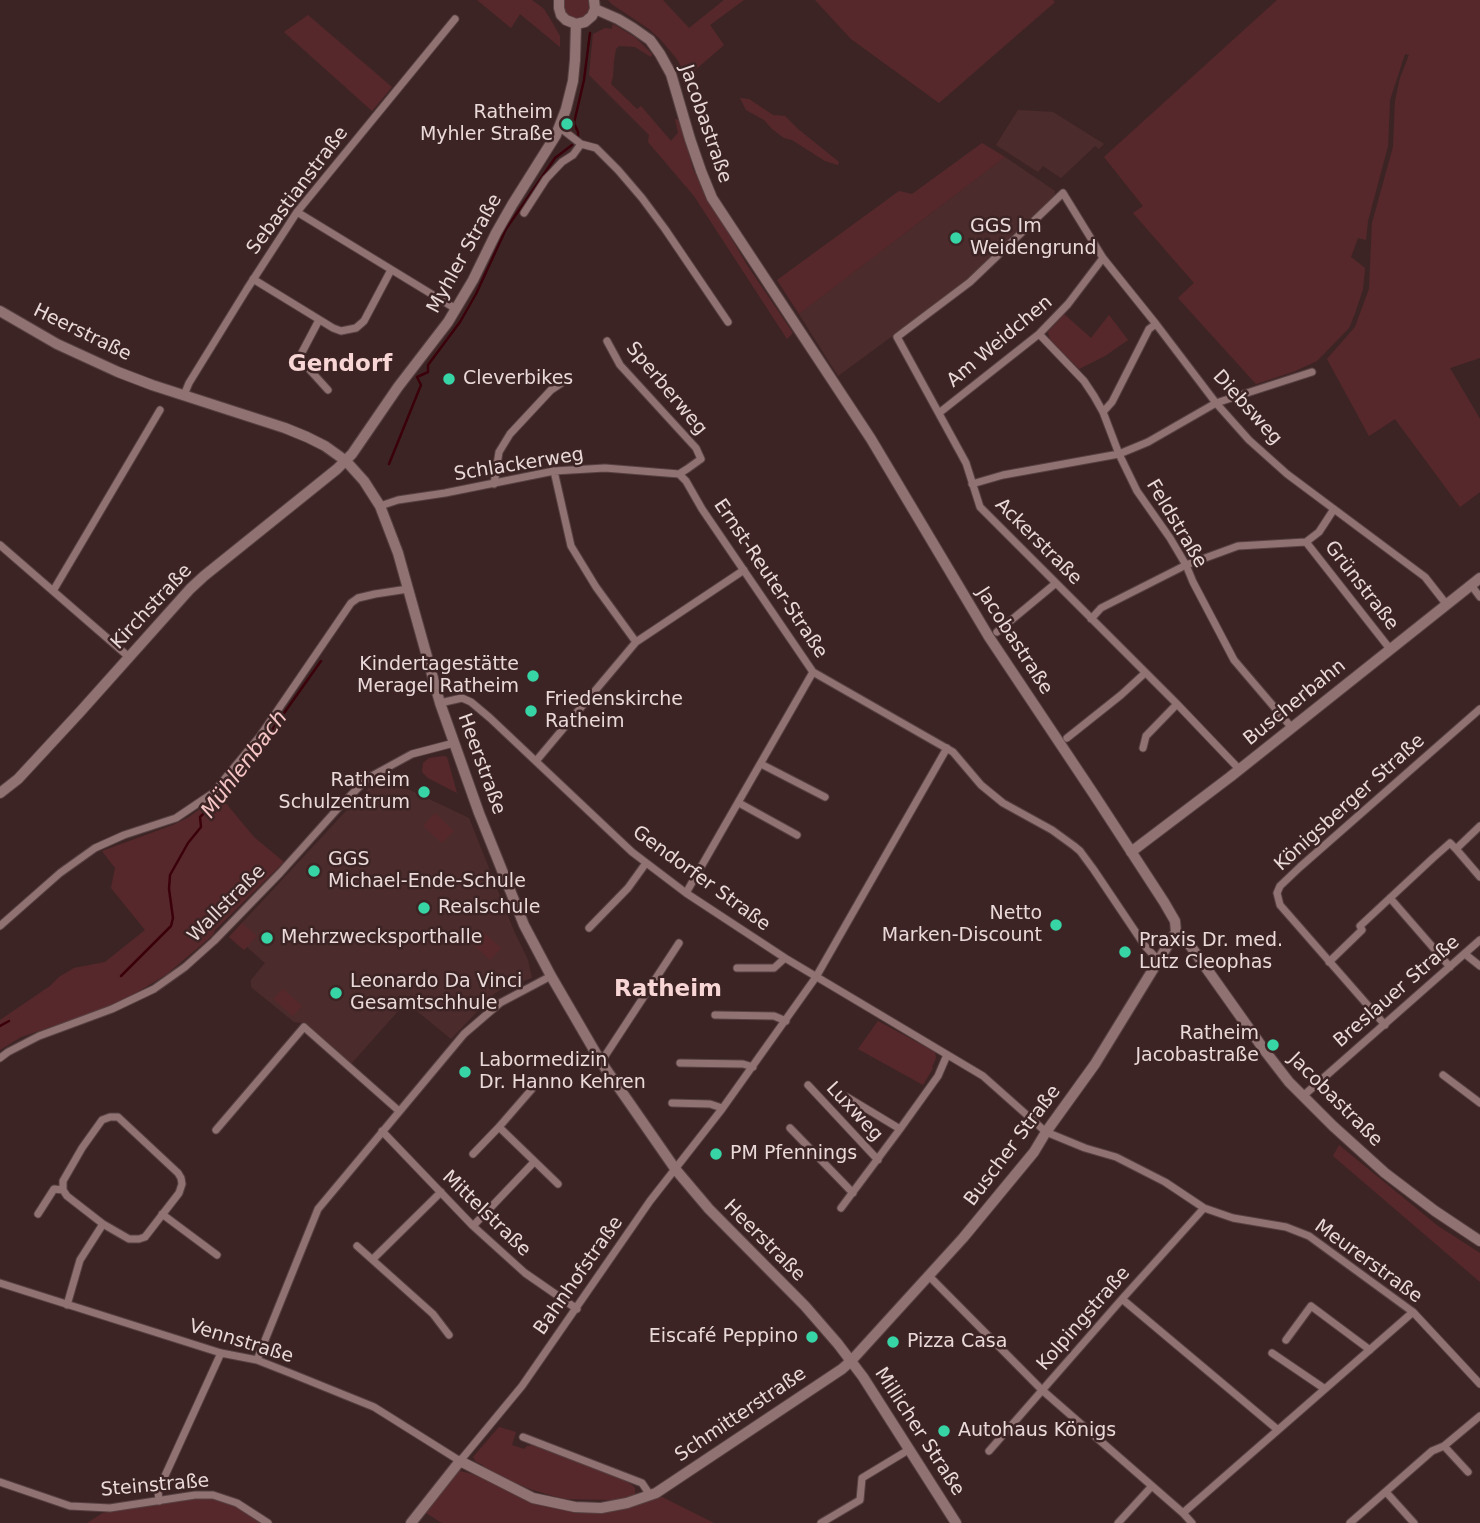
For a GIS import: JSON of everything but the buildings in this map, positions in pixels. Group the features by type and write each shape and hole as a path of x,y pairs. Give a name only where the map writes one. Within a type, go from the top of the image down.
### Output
{"main road":[{"path":"559,0 561,15 569,23 576,24 587,20 592,16 594,5"},
{"name":"Jacobastraße","path":"594,5 650,40 660,54 671,74 690,139 712,198 871,439 989,637 1174,921 1176,932 1187,941 1289,1082 1363,1155 1435,1211 1480,1241"},
{"name":"Myhler Straße","path":"346,461 456,309 496,233 559,127 573,81 576,24"},
{"name":"Heerstraße","path":"0,311 88,359 152,385 285,428 325,446 346,461 372,491 398,553 440,702 479,813 524,925 551,976 601,1062 676,1170 710,1211 805,1306 851,1361"},
{"name":"Kirchstraße","path":"0,793 18,779 204,576 346,461"},
{"name":"Buscherbahn","path":"1131,852 1240,770 1475,582"},
{"name":"Buscher Straße","path":"851,1361 985,1213 1034,1152 1095,1065 1176,932"},
{"name":"Millicher Straße","path":"851,1361 956,1523"},
{"name":"Schmitterstraße","path":"460,1461 533,1498 575,1507 601,1508 627,1503 656,1493 851,1361"},
{"path":"411,1523 460,1461"}],"street":[{"name":"Sebastianstraße","path":"184,395 253,279 297,212 455,19"},
{"path":"559,127 581,145 596,148 618,170 665,229 727,322"},
{"name":"Myhler Straße","path":"524,213 546,179 581,145"},
{"name":"Diebsweg","path":"897,337 970,282 1063,194 1103,258 1216,403 1250,440 1287,474 1425,577 1447,605"},
{"path":"297,212 456,309"},
{"name":"Am Weidchen","path":"939,413 1039,334 1068,304 1103,258"},
{"path":"253,279 341,331 356,328 364,321 391,270"},
{"path":"319,320 299,358 328,390"},
{"path":"1104,412 1112,402 1149,330 1156,324"},
{"name":"Feldstraße","path":"1039,334 1084,382 1104,412 1119,454 1137,491 1170,538 1234,660 1292,728"},
{"name":"Ackerstraße","path":"897,337 966,463 980,508 1240,770"},
{"name":"Sperberweg","path":"607,341 620,365 696,448 701,459 679,474"},
{"path":"972,484 1003,475 1119,454 1148,442 1216,403 1312,372"},
{"path":"494,484 499,452 510,434 551,390 569,378"},
{"path":"53,591 160,410"},
{"name":"Schlackerweg","path":"380,506 412,497 554,471 605,468 679,474"},
{"path":"554,471 571,547 636,642"},
{"name":"Ernst-Reuter-Straße","path":"679,474 813,672 953,752 981,785 1003,803 1052,830 1080,851 1145,946 1158,960"},
{"path":"1091,619 1101,608 1185,565 1238,546 1306,542 1319,531 1334,509"},
{"name":"Grünstraße","path":"1306,542 1390,649"},
{"path":"0,545 129,657"},
{"path":"536,761 636,642 744,570"},
{"path":"1475,582 1480,597"},
{"path":"997,632 1056,583"},
{"path":"0,926 60,873 95,848 124,835 176,818 213,793 260,736 351,603 358,598 408,589"},
{"path":"686,893 813,672"},
{"path":"1066,738 1145,673"},
{"name":"Gendorfer Straße","path":"440,702 462,698 471,702 632,852 686,893 816,977"},
{"path":"1143,748 1146,736 1177,704"},
{"name":"Königsberger Straße","path":"1385,1025 1280,905 1277,893 1280,886 1480,709"},
{"name":"Wallstraße","path":"0,1058 40,1036 112,1009 154,989 185,967 214,941 368,778 412,754 454,743"},
{"name":"Bahnhofstraße","path":"460,1461 522,1386 650,1201 786,1021 816,977 947,748"},
{"path":"761,764 825,797"},
{"path":"739,803 797,835"},
{"path":"1456,849 1480,826"},
{"path":"1329,962 1362,930 1360,926 1450,843 1480,877"},
{"path":"589,928 628,888 646,863"},
{"path":"1390,898 1450,967"},
{"name":"Breslauer Straße","path":"1303,1096 1480,940"},
{"path":"601,1062 679,943"},
{"path":"1465,954 1480,966"},
{"path":"737,968 774,968 785,958"},
{"path":"257,1360 318,1209 479,1019 499,1003 551,976"},
{"name":"Meurerstraße","path":"816,977 983,1076 1046,1132 1084,1148 1116,1157 1165,1182 1204,1208 1233,1218 1286,1227 1309,1236 1413,1312 1480,1384"},
{"path":"715,1016 774,1016 786,1021"},
{"path":"216,1130 304,1027 399,1111"},
{"name":"Luxweg","path":"841,1208 938,1076 947,1055"},
{"path":"680,1063 743,1064 753,1067"},
{"path":"1443,1075 1480,1103"},
{"name":"Luxweg","path":"808,1085 878,1160"},
{"path":"473,1154 533,1089"},
{"name":"Luxweg","path":"847,1097 900,1129"},
{"path":"672,1103 710,1104 722,1108"},
{"path":"110,1116 118,1117 178,1173 182,1184 145,1237 139,1239 128,1239 103,1224 63,1190 63,1181 82,1148 102,1120 110,1116"},
{"path":"499,1128 558,1184"},
{"path":"790,1128 853,1193"},
{"name":"Mittelstraße","path":"382,1131 473,1226 525,1273 577,1308"},
{"path":"473,1226 534,1162"},
{"path":"38,1214 54,1189 63,1190"},
{"path":"373,1259 441,1192"},
{"name":"Kolpingstraße","path":"989,1451 1204,1208"},
{"path":"162,1214 217,1255"},
{"path":"67,1305 80,1259 103,1224"},
{"path":"358,1246 433,1314 449,1335"},
{"path":"928,1275 1042,1390 1192,1523"},
{"name":"Vennstraße","path":"0,1283 221,1353 257,1360 374,1407 460,1461"},
{"path":"1122,1299 1278,1430"},
{"path":"1286,1340 1311,1306 1370,1350"},
{"path":"1183,1513 1413,1312"},
{"path":"159,1501 158,1491 221,1353"},
{"path":"1272,1353 1325,1390"},
{"path":"1350,1523 1432,1451 1444,1446 1480,1416"},
{"path":"523,1437 642,1483 650,1495"},
{"path":"1444,1446 1468,1472"},
{"path":"825,1522 860,1500 862,1478 910,1449"},
{"name":"Steinstraße","path":"0,1482 70,1506 110,1508 195,1495 213,1495 237,1503 268,1523"},
{"path":"1118,1523 1152,1486"},
{"path":"1386,1492 1414,1523"}],"shaded area":[{"path":"477,0 532,0 544,9 552,22 560,36 560,47 520,14 511,28"},
{"path":"565,0 588,0 587,14 579,19 571,18 564,11"},
{"path":"608,0 663,0 689,28 724,0 744,0 710,25 724,45 687,77 677,59 660,39"},
{"path":"815,0 1055,2 939,103 851,39"},
{"path":"1277,0 1480,0 1480,358 1450,368 1480,419 1480,492 1460,507 1395,419 1369,436 1327,359 1355,327 1369,289 1372,223 1393,147 1395,101 1409,55 1405,54 1390,100 1388,146 1368,221 1366,240 1358,238 1351,257 1365,268 1363,289 1355,313 1349,328 1317,361 1293,372 1256,384 1178,298 1194,283 1133,213 1143,206 1104,157"},
{"path":"308,15 392,87 372,111 284,32"},
{"path":"613,24 635,37 652,54 651,57 635,47 619,46 616,49 611,84 637,109 641,106 671,141 678,133 675,119 680,120 693,169 747,265 793,333 787,339 694,196 648,142 649,135 589,75 593,34 605,28 612,29"},
{"path":"740,98 749,99 773,115 785,116 839,162 838,165 825,161 792,140 784,138 764,120 746,110"},
{"path":"1018,110 1053,112 1104,144 1099,149 1095,146 1061,178 1043,166 1038,172 996,145"},
{"path":"982,143 1005,157 799,314 777,280 899,191 912,194"},
{"name":"GGS Im Weidengrund","path":"1005,157 1055,191 1054,198 971,278 838,376 799,314"},
{"path":"1064,314 1091,338 1109,315 1128,340 1079,369 1050,340 1048,332"},
{"path":"447,757 457,793 422,772 423,763 429,758"},
{"path":"371,786 410,790 469,818 528,960 532,978 505,987 494,994 451,1039 406,1002 351,1064 302,1023 294,1022 251,987 251,980 265,963 247,947 244,950 229,937"},
{"path":"219,795 254,837 284,862 213,935 167,974 105,1009 21,1037 0,1050 0,1020 74,968 105,962 145,930 111,888 115,868 102,851 173,825"},
{"path":"435,813 454,831 442,843 423,826"},
{"path":"242,923 257,936 244,950 229,937"},
{"path":"482,931 501,948 490,960 471,942"},
{"path":"283,989 302,1006 293,1016 273,999"},
{"path":"878,1021 935,1052 933,1068 923,1085 858,1049"},
{"path":"1339,1145 1438,1226 1480,1253 1480,1282 1333,1156"},
{"path":"499,1427 516,1432 512,1445 524,1449 534,1445 618,1476 635,1488 635,1495 614,1500 563,1499 530,1489 483,1469 483,1465 473,1457"},
{"path":"456,1470 472,1474 532,1501 582,1511 662,1497 714,1523 442,1523 426,1513"},
{"path":"197,1496 226,1499 262,1523 87,1523 103,1513"}],"waterway":[{"name":"Mühlenbach","path":"578,138 574,123 584,80 590,33"},
{"name":"Mühlenbach","path":"389,464 421,385 417,377 428,372 428,365 460,322 506,229 555,158 572,145"},
{"name":"Mühlenbach","path":"121,976 171,926 173,918 170,875 188,843 201,827 200,817 216,802 255,754 321,661"},
{"name":"Mühlenbach","path":"0,1026 9,1021"}],"place":[{"name":"Ratheim Myhler Straße","path":"567,124"},
{"name":"GGS Im Weidengrund","path":"956,238"},
{"name":"Cleverbikes","path":"449,379"},
{"name":"Kindertagestätte Meragel Ratheim","path":"533,676"},
{"name":"Friedenskirche Ratheim","path":"531,711"},
{"name":"Ratheim Schulzentrum","path":"424,792"},
{"name":"GGS Michael-Ende-Schule","path":"314,871"},
{"name":"Realschule","path":"424,908"},
{"name":"Netto Marken-Discount","path":"1056,925"},
{"name":"Mehrzwecksporthalle","path":"267,938"},
{"name":"Praxis Dr. med. Lutz Cleophas","path":"1125,952"},
{"name":"Leonardo Da Vinci Gesamtschhule","path":"336,993"},
{"name":"Ratheim Jacobastraße","path":"1273,1045"},
{"name":"Labormedizin Dr. Hanno Kehren","path":"465,1072"},
{"name":"PM Pfennings","path":"716,1154"},
{"name":"Eiscafé Peppino","path":"812,1337"},
{"name":"Pizza Casa","path":"893,1342"},
{"name":"Autohaus Königs","path":"944,1431"}],"district":[{"name":"Gendorf","path":"340,365"},
{"name":"Ratheim","path":"668,990"}]}
